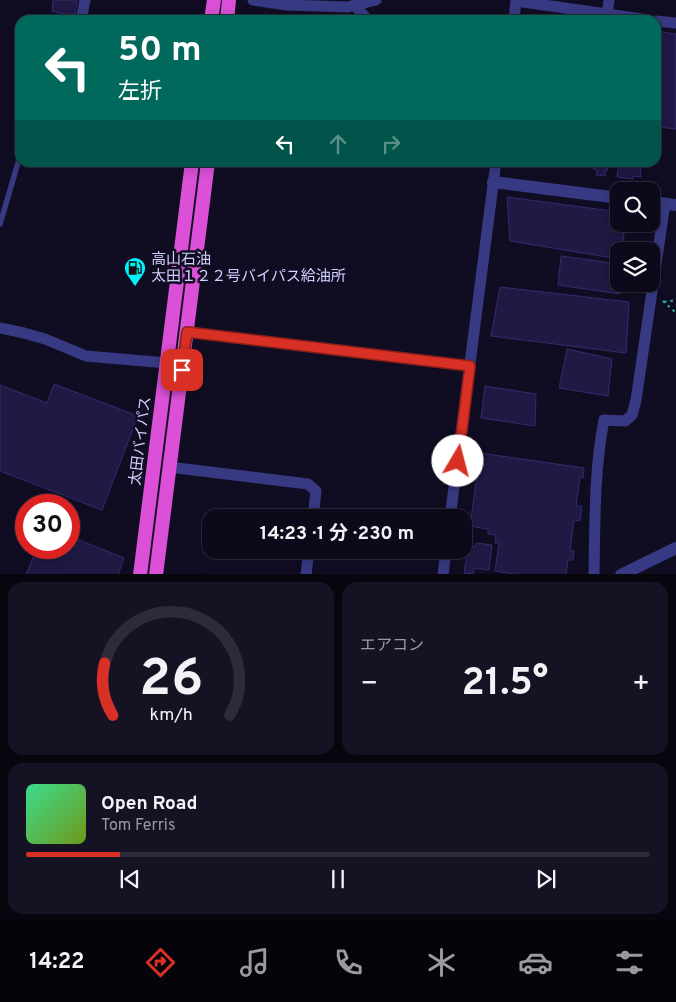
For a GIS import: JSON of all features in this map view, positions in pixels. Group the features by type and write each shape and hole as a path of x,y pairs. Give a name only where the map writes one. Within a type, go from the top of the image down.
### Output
{"highway":[{"path":"212,15 214,0"},
{"path":"228,15 230,0"},
{"name":"太田バイパス","path":"140,574 191,167"},
{"path":"156,574 207,167"}],"street":[{"path":"82,15 85,0"},
{"path":"253,0 286,5 348,6 376,0"},
{"path":"515,15 516,1 607,15 609,0"},
{"path":"357,3 365,15"},
{"path":"661,22 676,23"},
{"path":"451,509 495,167"},
{"path":"493,182 610,197"},
{"path":"660,252 670,204"},
{"path":"594,574 595,494 604,420 625,420 632,416 652,292"},
{"path":"0,328 45,339 86,356 167,363"},
{"path":"187,332 470,366"},
{"path":"170,467 308,484 316,491 314,509"},
{"path":"621,574 676,548"},
{"path":"306,574 308,559"},
{"path":"443,574 445,559"}],"lane":[{"path":"0,224 17,167"}],"path":[{"path":"653,292 676,313"},
{"path":"664,302 676,300"}],"building":[{"path":"53,0 77,0 75,14 63,14 52,11"},
{"path":"661,32 676,34 676,129 661,127"},
{"path":"593,167 607,167 605,176 596,175 597,170 593,169"},
{"path":"618,167 640,167 641,177 633,176 633,179 617,177"},
{"path":"507,197 610,211 610,232 624,232 623,242 610,242 610,258 510,241"},
{"path":"561,256 610,263 610,292 620,292 620,294 558,285"},
{"path":"500,287 629,302 626,353 491,336"},
{"path":"567,349 612,359 608,396 559,388"},
{"path":"54,384 138,416 102,510 80,502 80,494 60,494 0,471 0,385 47,403"},
{"path":"485,386 536,394 535,426 481,418"},
{"path":"480,453 584,468 583,478 580,477 576,506 582,506 580,521 574,520 570,551 574,551 573,560 568,560 566,574 513,574 495,571 499,543 495,543 496,535 488,534 488,529 472,526 472,511"},
{"path":"80,540 124,558 118,574 26,574 33,559 80,559"},
{"path":"476,543 492,545 489,570 474,568 473,574 464,573 466,559 472,559 472,547 475,547"}],"place":[{"name":"高山石油 太田１２２号バイパス給油所","path":"135,287"}],"route":[{"path":"182,370 187,332 470,366 458,461"}]}
